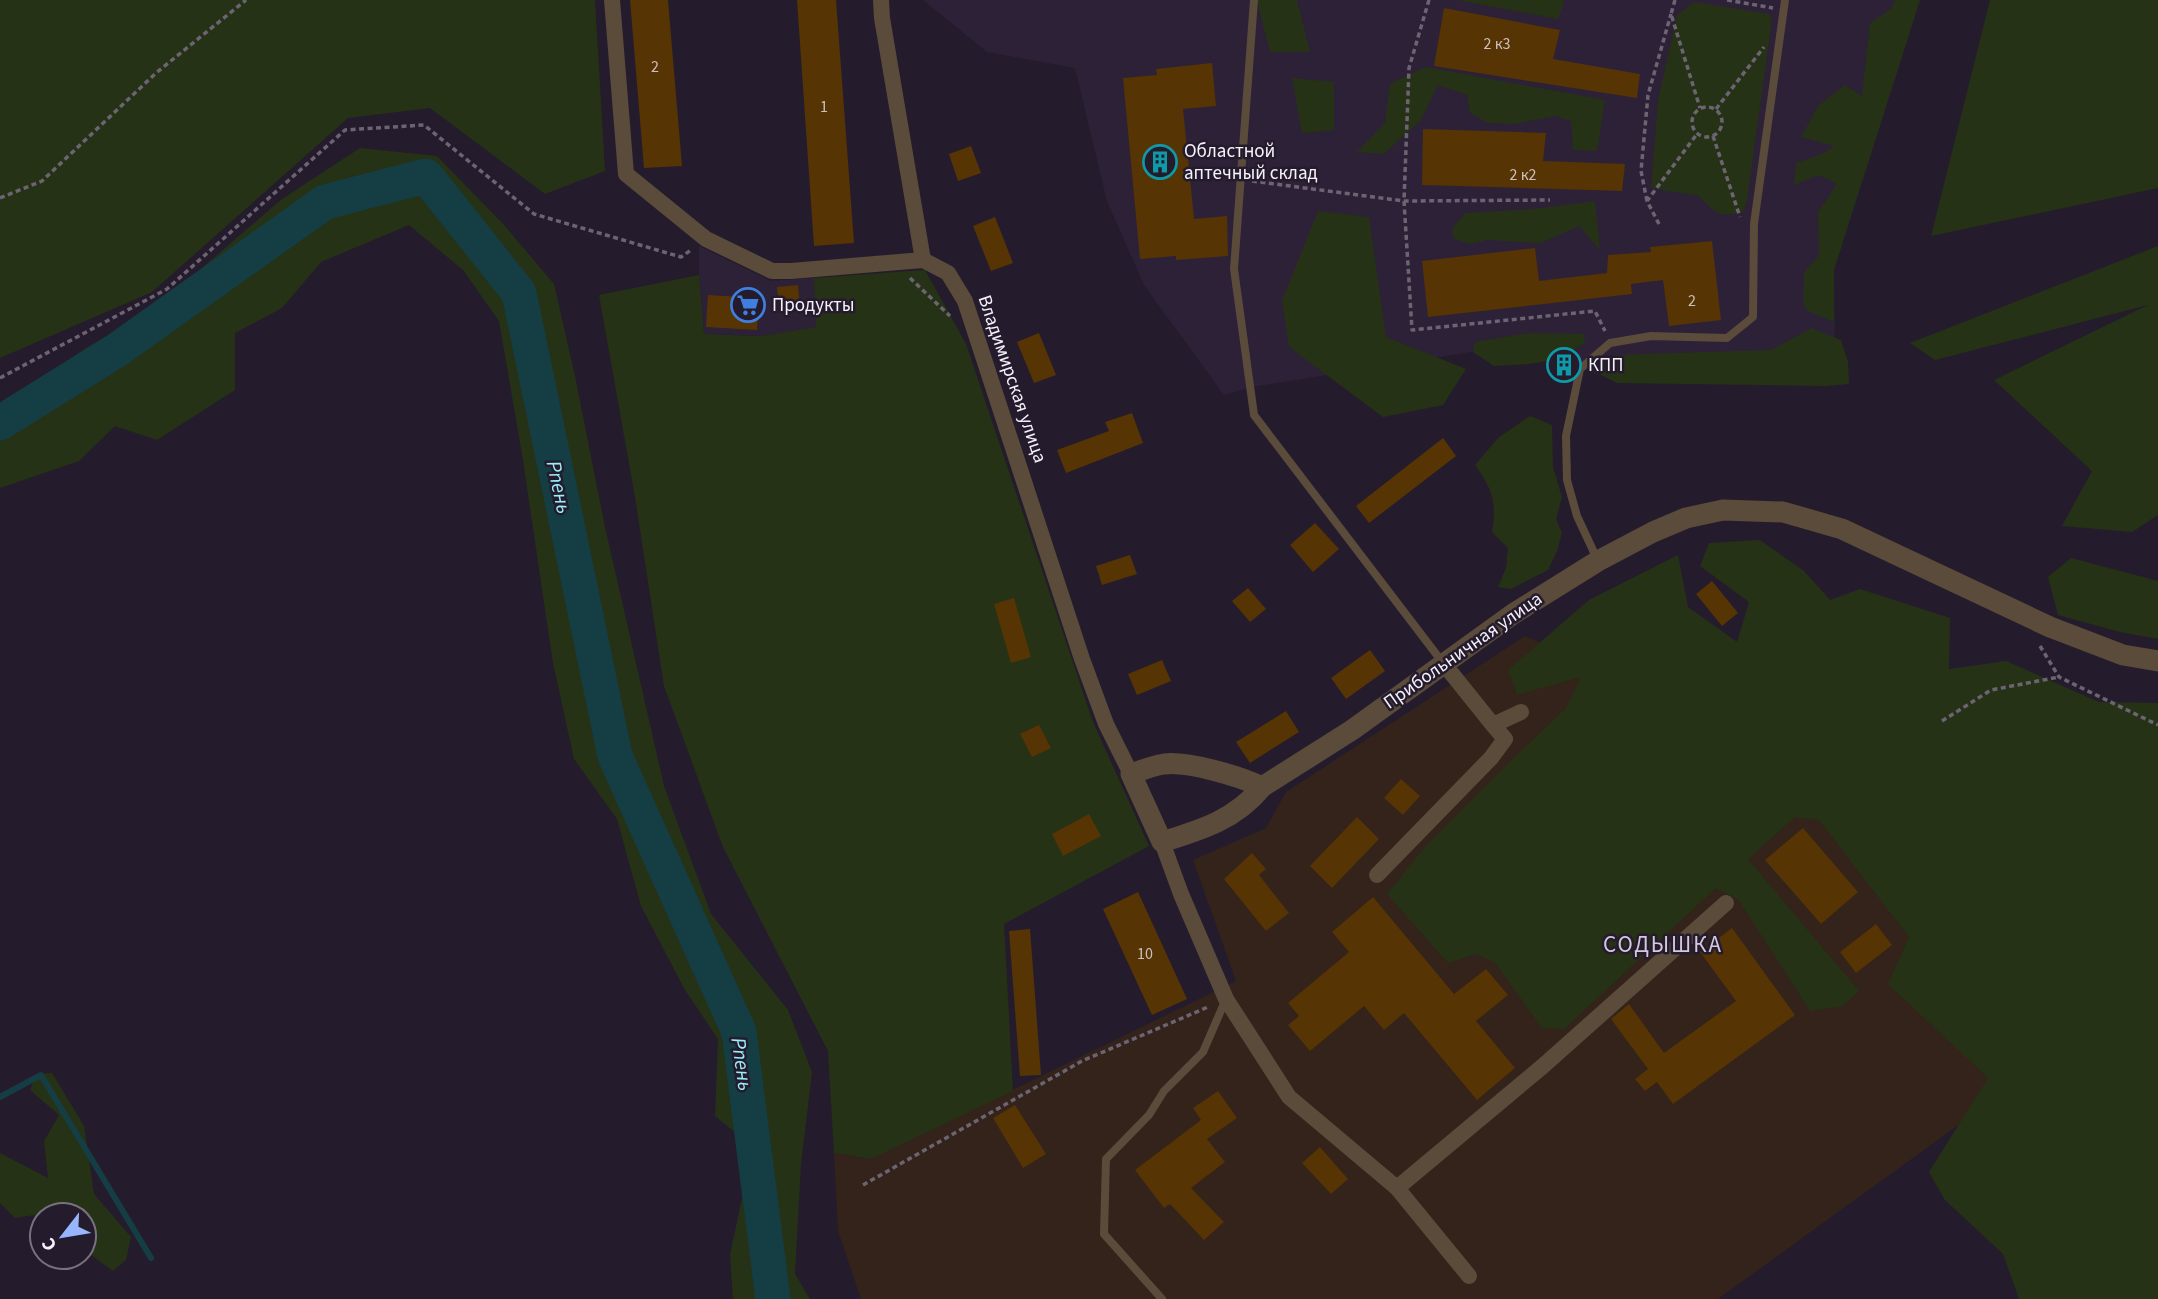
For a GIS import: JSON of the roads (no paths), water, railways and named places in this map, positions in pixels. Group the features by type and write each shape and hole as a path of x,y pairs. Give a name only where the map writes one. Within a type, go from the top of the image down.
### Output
{"street":[{"path":"612,0 626,174 706,239 772,271 923,260 881,0"},
{"name":"Владимирская улица","path":"923,260 948,273 965,301 1082,659 1106,724 1131,774"},
{"name":"Прибольничная улица","path":"1162,842 1225,820 1252,800 1262,787 1352,730 1513,614 1598,561 1686,518 1723,510 1783,512 1842,529 2050,627 2123,655 2158,661"},
{"path":"1377,875 1492,758 1505,739 1444,664"},
{"path":"1493,724 1521,712"},
{"path":"1262,787 1207,769 1182,764 1166,764 1131,774 1162,842 1226,999 1289,1097 1397,1188 1469,1276"},
{"path":"1397,1188 1542,1066 1726,903"}],"lane":[{"path":"1254,0 1234,269 1254,415 1444,664"},
{"path":"1598,561 1577,516 1567,480 1566,436 1580,369 1610,343 1651,336 1727,338 1753,317 1755,214 1785,5"},
{"path":"1162,1299 1104,1234 1106,1159 1149,1115 1164,1091 1203,1052 1226,999"}],"waterway":[{"name":"Рпень","path":"0,423 117,350 325,202 426,176 519,293 615,756 739,1032 773,1299"},
{"path":"0,1097 41,1075 151,1258"}],"place":[{"name":"Областной аптечный склад","path":"1160,162"},
{"name":"Продукты","path":"748,305"},
{"name":"КПП","path":"1564,365"}],"district":[{"name":"СОДЫШКА","path":"1663,944"}]}
